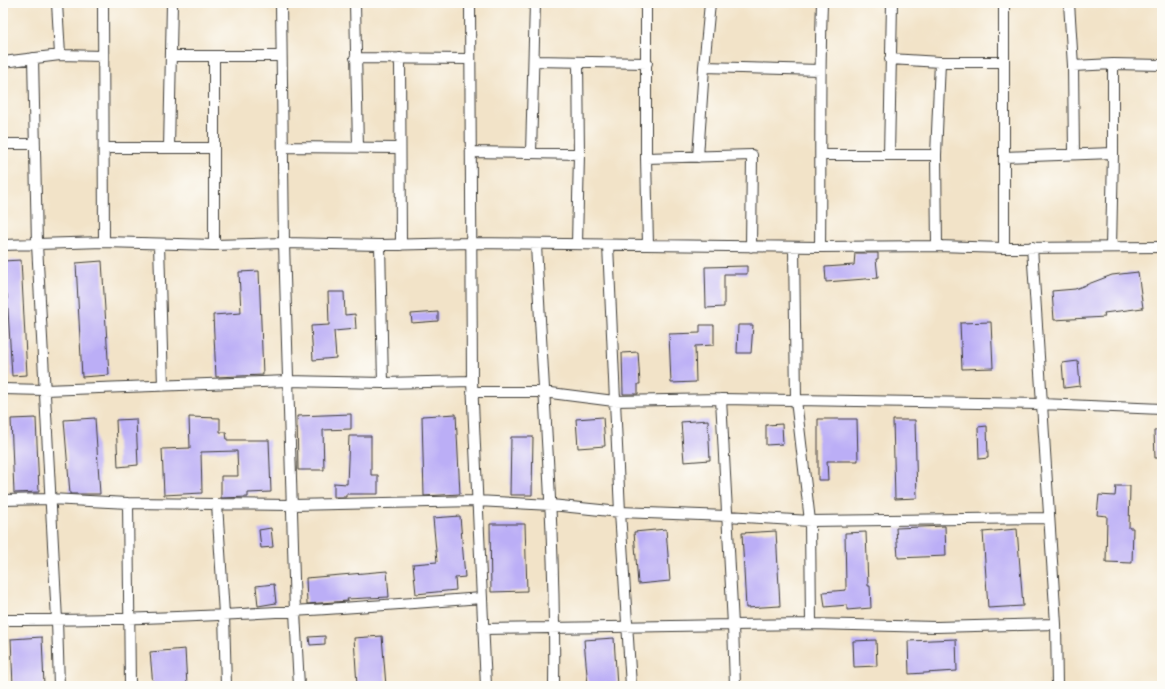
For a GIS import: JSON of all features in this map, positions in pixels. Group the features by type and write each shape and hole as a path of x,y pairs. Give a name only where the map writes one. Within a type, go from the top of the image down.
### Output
{"street":[{"path":"57,3 60,55"},
{"path":"103,3 104,242"},
{"path":"169,148 172,3"},
{"path":"281,3 284,243 298,686"},
{"path":"355,3 358,148"},
{"path":"470,3 472,392 486,686"},
{"path":"532,153 535,3"},
{"path":"646,3 646,158 648,245"},
{"path":"698,157 710,3"},
{"path":"820,247 820,70 822,3"},
{"path":"889,155 892,3"},
{"path":"1004,3 1004,248"},
{"path":"1069,3 1073,66 1074,153"},
{"path":"3,62 60,55 103,56"},
{"path":"171,56 281,56"},
{"path":"214,57 214,245"},
{"path":"33,58 37,244 57,620 59,686"},
{"path":"355,58 470,59"},
{"path":"400,58 401,245"},
{"path":"890,59 940,62 1004,62"},
{"path":"534,61 647,63"},
{"path":"577,244 579,154 578,62"},
{"path":"937,246 936,155 940,62"},
{"path":"1073,66 1113,64 1162,66"},
{"path":"1111,247 1113,64"},
{"path":"704,67 820,70"},
{"path":"3,144 34,144"},
{"path":"283,147 400,148"},
{"path":"104,148 213,148"},
{"path":"471,152 579,154"},
{"path":"1004,157 1113,152"},
{"path":"646,158 752,155 751,247"},
{"path":"821,155 936,155"},
{"path":"3,245 104,242 214,245 284,243 380,245 471,243 751,247 1162,247"},
{"path":"159,244 163,386"},
{"path":"536,244 551,504 554,686"},
{"path":"380,245 383,383"},
{"path":"608,245 614,401 631,686"},
{"path":"794,247 796,400 810,521 811,624"},
{"path":"1032,247 1056,624 1057,686"},
{"path":"3,389 45,390 288,381 383,383 472,381"},
{"path":"472,392 544,392 614,401 721,399 796,400 1041,404 1162,409"},
{"path":"721,399 735,686"},
{"path":"3,500 50,499 128,503 292,505 477,501 551,504 620,512 810,521 1049,518"},
{"path":"128,503 130,686"},
{"path":"217,504 224,614 226,686"},
{"path":"3,620 129,619 295,612 482,598"},
{"path":"483,630 627,626 811,624 936,627 1056,624"}],"building":[{"path":"855,253 878,253 878,259 876,259 878,278 826,282 825,267 854,265"},
{"path":"21,260 27,375 12,376 7,294 3,295 3,261"},
{"path":"102,261 109,375 82,377 76,263"},
{"path":"747,266 747,274 724,274 724,307 706,308 705,267"},
{"path":"259,271 263,375 216,377 213,315 241,313 239,272"},
{"path":"1138,272 1143,308 1104,313 1105,317 1054,320 1052,291 1075,289 1112,275"},
{"path":"328,292 344,292 345,315 355,314 356,329 334,331 336,358 313,360 311,326 329,325"},
{"path":"438,312 438,321 412,323 411,314"},
{"path":"991,322 993,368 962,369 960,323"},
{"path":"700,325 714,325 714,345 695,346 696,382 671,383 669,334 700,333"},
{"path":"738,325 753,325 751,353 737,353"},
{"path":"638,352 640,384 638,384 638,394 623,394 622,353"},
{"path":"1078,361 1080,386 1064,388 1062,363"},
{"path":"351,414 351,429 323,430 324,470 298,470 297,416"},
{"path":"456,414 460,494 424,496 422,416"},
{"path":"189,417 220,418 220,432 226,432 227,440 269,440 271,492 248,493 248,497 221,498 221,476 238,476 237,451 201,452 202,493 164,495 162,449 190,448"},
{"path":"603,417 605,446 578,448 576,419"},
{"path":"36,418 39,492 14,493 11,419"},
{"path":"95,418 100,494 70,494 64,420"},
{"path":"136,419 138,465 118,467 116,420"},
{"path":"818,419 857,419 858,461 827,461 828,480 818,480"},
{"path":"708,420 710,460 684,462 681,422"},
{"path":"893,420 915,420 917,498 895,499"},
{"path":"782,424 783,444 766,445 766,425"},
{"path":"987,426 988,458 979,459 978,427"},
{"path":"1162,430 1162,458 1155,458 1154,431"},
{"path":"349,436 371,436 371,475 378,475 378,494 346,494 346,497 334,497 334,483 347,484"},
{"path":"511,437 533,437 532,495 510,495"},
{"path":"1116,486 1130,486 1129,528 1133,528 1132,563 1106,562 1107,516 1097,515 1099,495 1115,496"},
{"path":"460,516 465,577 455,578 456,590 416,594 413,564 437,562 433,518"},
{"path":"490,524 525,524 527,591 491,592"},
{"path":"945,526 946,556 898,558 896,528"},
{"path":"271,528 273,547 261,548 259,530"},
{"path":"666,529 670,581 638,584 634,532"},
{"path":"1017,529 1023,606 988,608 983,532"},
{"path":"776,531 780,606 746,608 742,533"},
{"path":"866,532 868,586 870,586 871,608 847,610 847,605 825,607 823,592 846,590 845,533"},
{"path":"387,571 389,597 347,599 348,601 307,604 306,578"},
{"path":"274,584 276,603 258,606 256,586"},
{"path":"325,636 325,644 310,645 309,637"},
{"path":"382,636 386,686 357,686 354,638"},
{"path":"42,637 44,686 13,686 11,639"},
{"path":"614,638 617,686 588,686 584,640"},
{"path":"956,639 957,671 909,674 908,641"},
{"path":"876,640 877,666 854,667 853,641"},
{"path":"185,649 187,686 153,686 150,652"}]}
